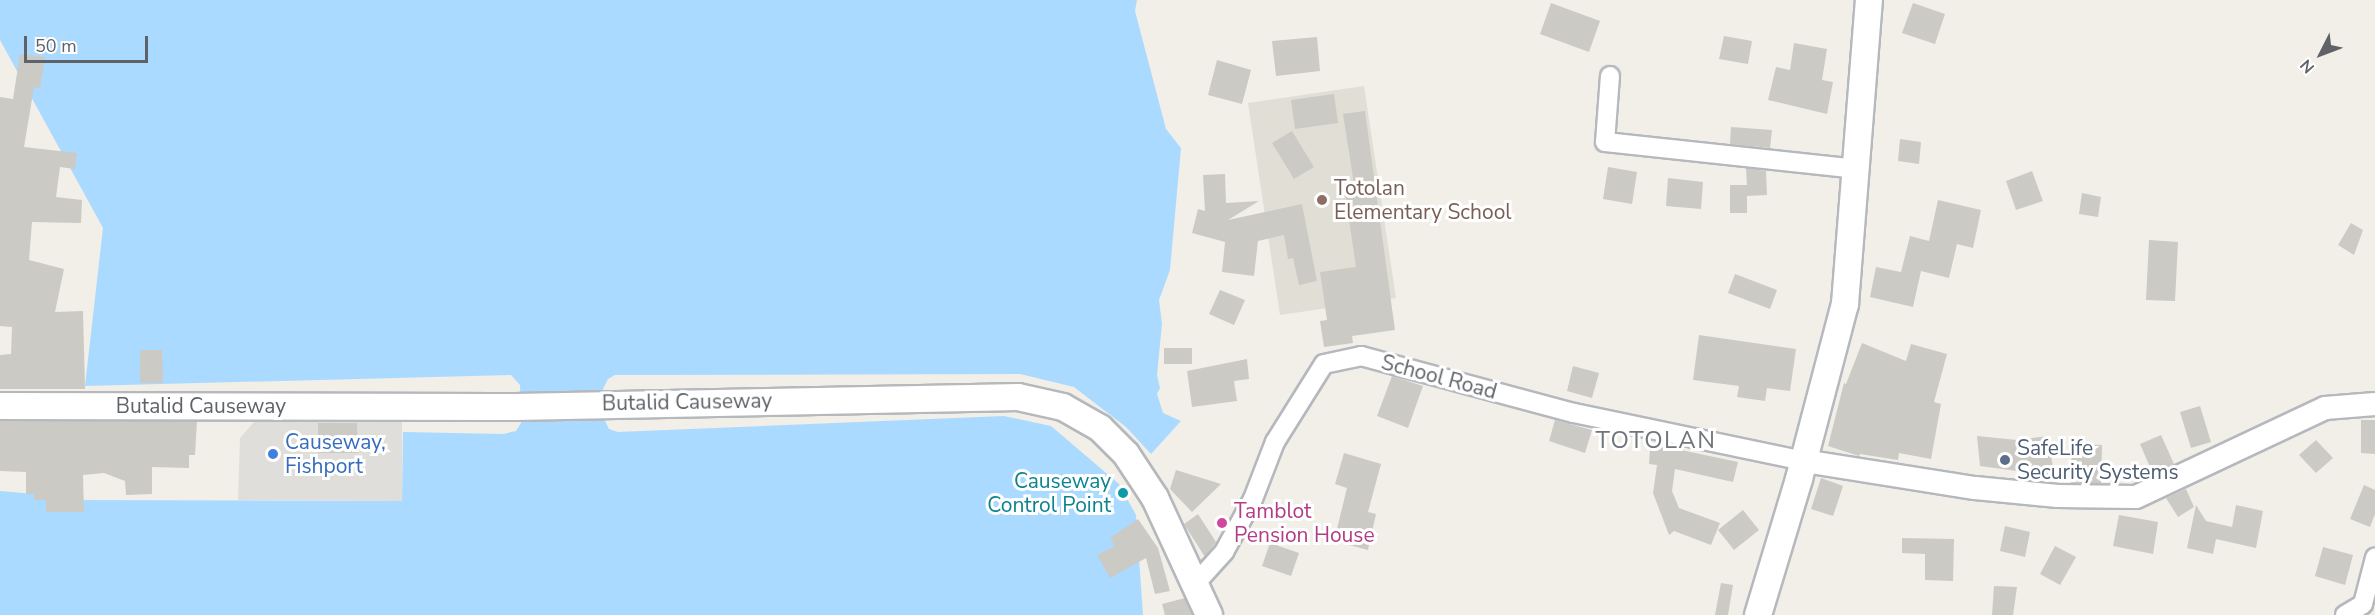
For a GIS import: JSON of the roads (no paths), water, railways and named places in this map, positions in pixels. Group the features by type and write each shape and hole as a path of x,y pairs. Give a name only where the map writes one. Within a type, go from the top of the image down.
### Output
{"main road":[{"path":"1758,615 1804,461 1845,304 1869,0"},
{"name":"Butalid Causeway","path":"0,406 515,407 1018,397 1063,407 1100,428 1126,454 1155,498 1209,615"}],"street":[{"path":"1610,76 1605,142 1856,169"},
{"name":"School Road","path":"1196,583 1224,552 1253,499 1275,442 1324,364 1361,356 1574,413 1804,461"},
{"path":"1804,461 1975,488 2058,496 2136,497 2325,408 2375,404"},
{"path":"2345,615 2363,604 2375,558"}],"water":[{"path":"0,0 1137,0 1135,11 1166,129 1181,148 1170,270 1159,300 1162,324 1157,375 1160,388 1157,394 1163,413 1181,421 1151,454 1126,427 1074,387 1020,374 615,375 608,379 603,389 604,419 609,429 618,432 1004,416 1051,426 1119,484 1136,515 1143,615 0,615 0,491 34,494 63,500 402,501 403,432 503,434 516,431 521,423 520,385 511,375 85,386 103,228 0,40"}],"place":[{"name":"Totolan Elementary School","path":"1322,200"},
{"name":"Causeway, Fishport","path":"273,454"},
{"name":"SafeLife Security Systems","path":"2005,460"},
{"name":"Causeway Control Point","path":"1123,493"},
{"name":"Tamblot Pension House","path":"1222,523"}],"district":[{"name":"TOTOLAN","path":"1656,441"}]}
